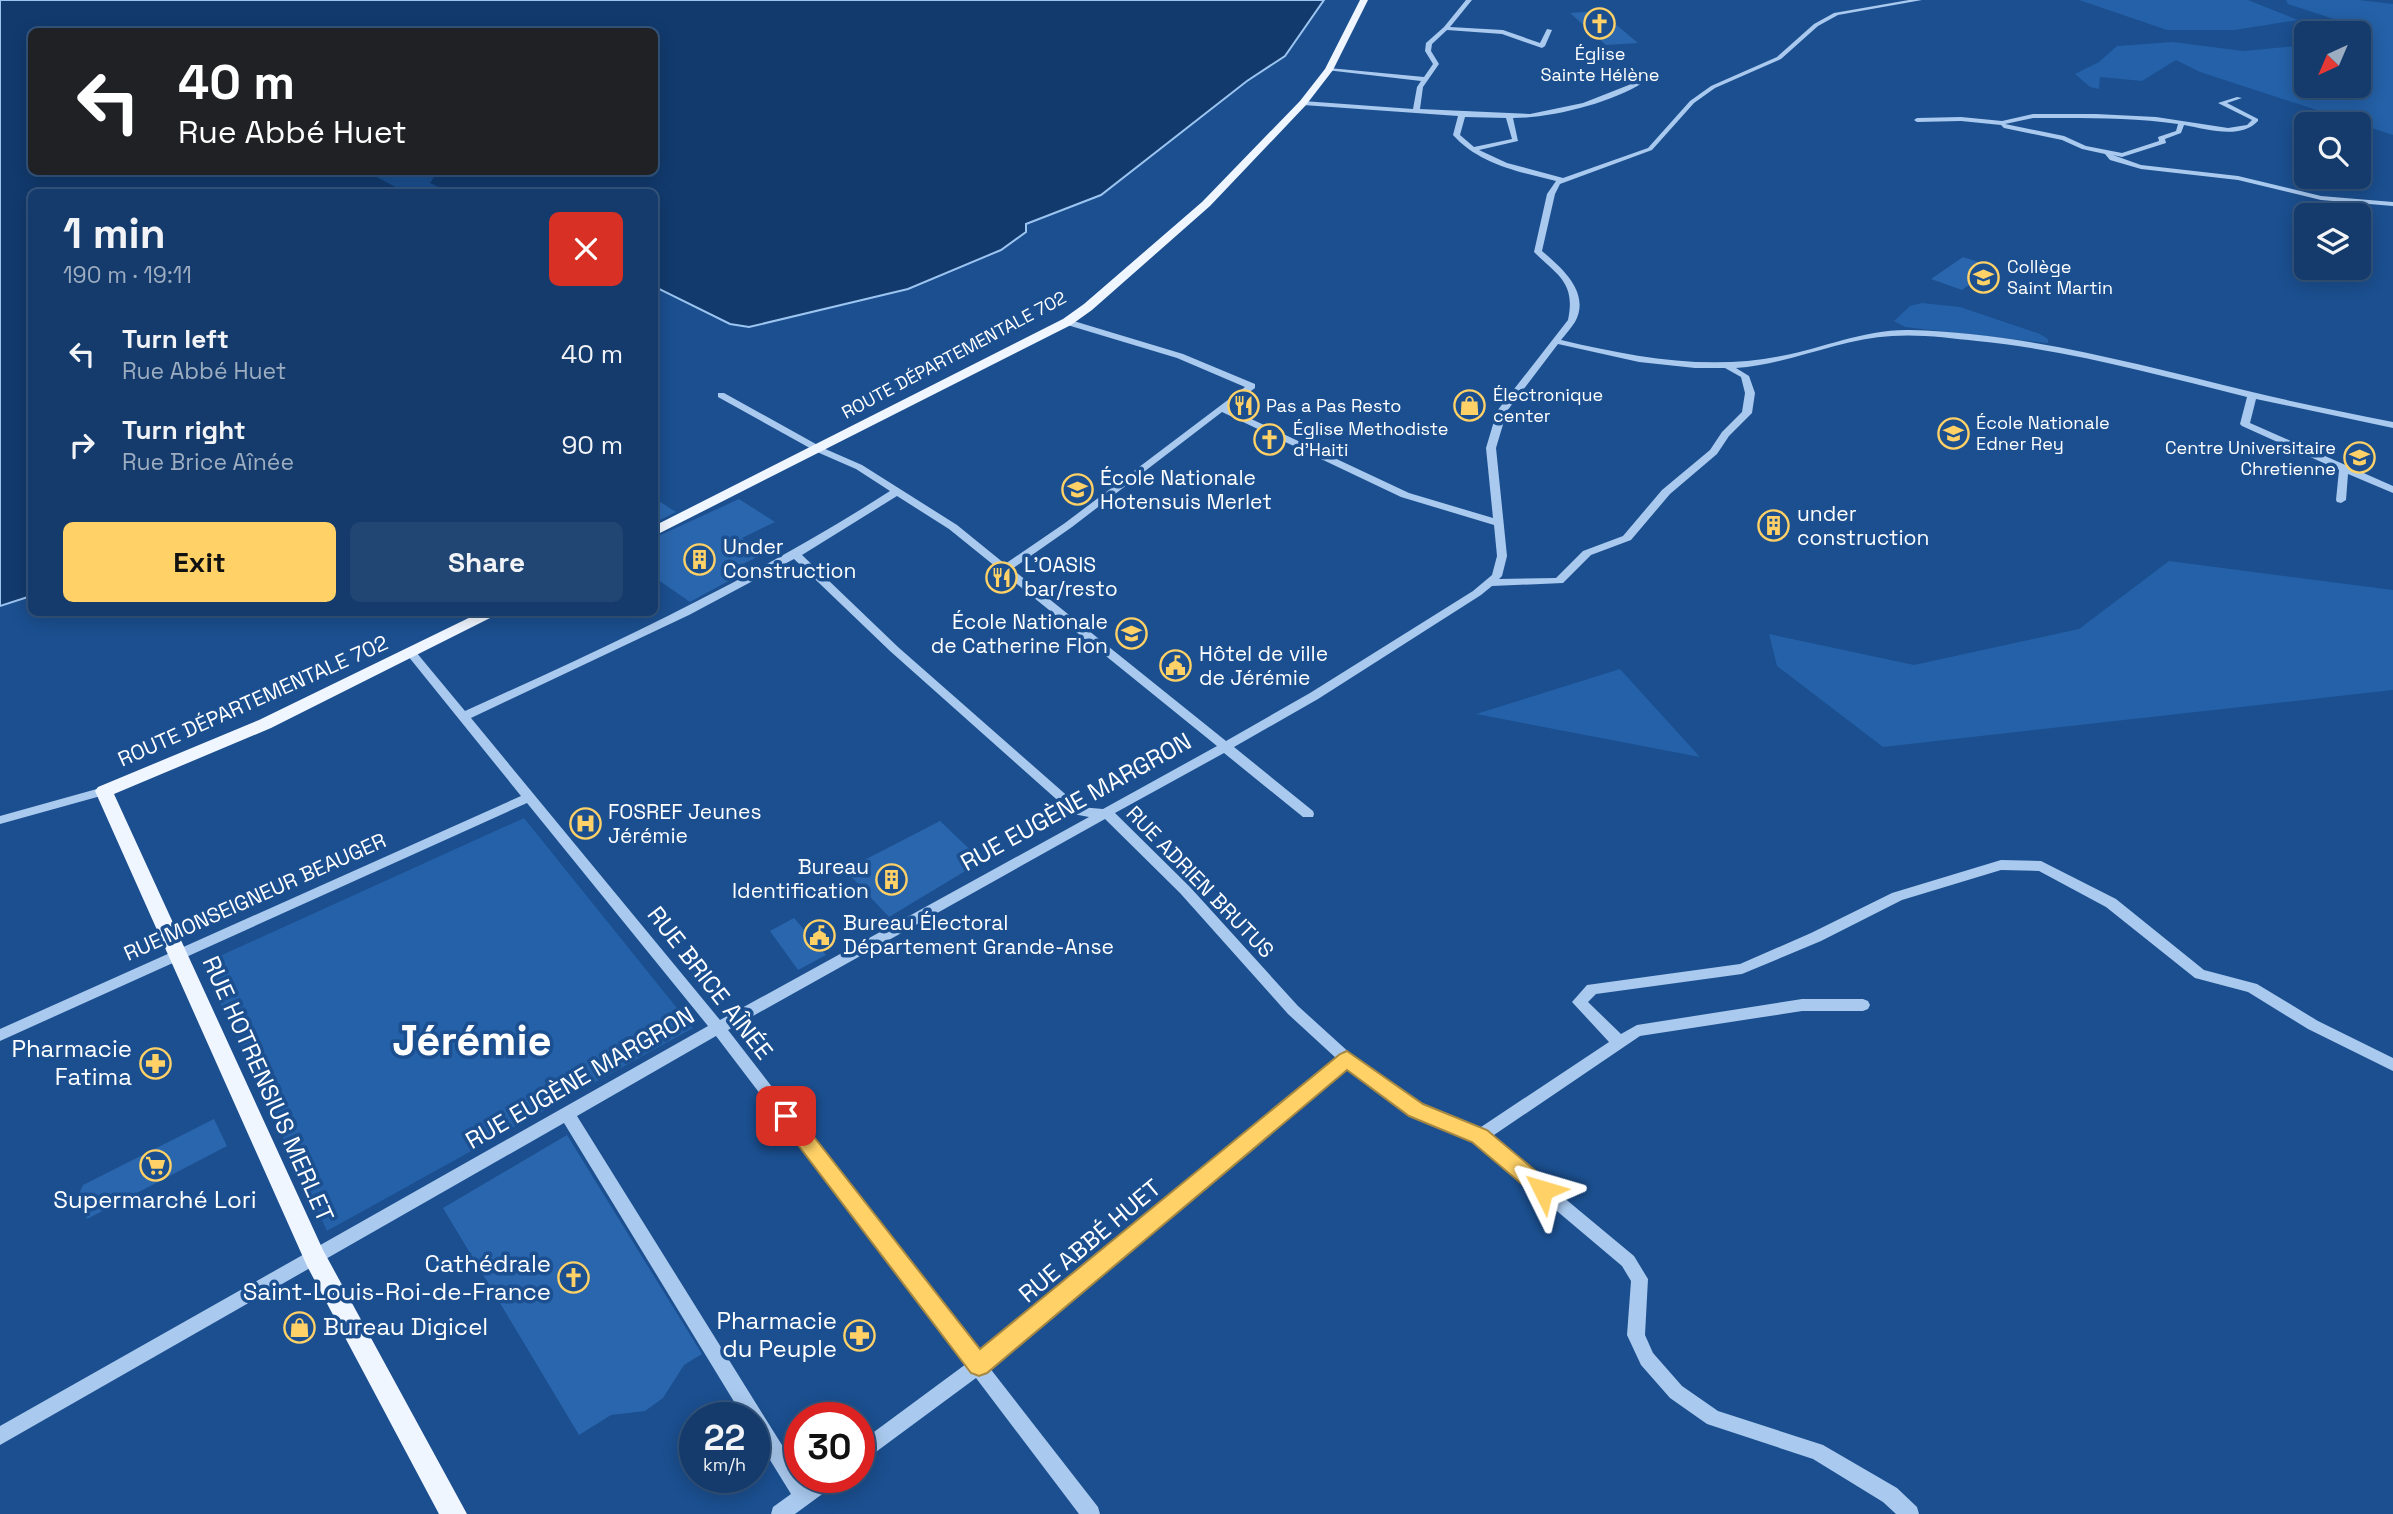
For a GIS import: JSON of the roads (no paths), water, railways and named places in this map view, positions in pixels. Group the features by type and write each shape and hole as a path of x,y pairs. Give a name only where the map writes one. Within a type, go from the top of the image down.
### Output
{"main road":[{"name":"ROUTE DÉPARTEMENTALE 702","path":"658,530 820,450 1067,322 1206,204 1303,103 1329,70 1364,0"},
{"name":"ROUTE DÉPARTEMENTALE 702","path":"104,791 257,727 487,616"},
{"name":"RUE HOTRENSIUS MERLET","path":"104,791 315,1258 454,1514"}],"street":[{"path":"1416,111 1425,79 1436,64 1428,51 1429,43 1446,28 1469,0"},
{"path":"1489,583 1497,576 1502,556 1491,448 1502,411 1572,320 1577,303 1568,280 1538,252 1556,183 1650,149 1692,102 1713,87 1779,58 1816,25 1836,14 1919,0"},
{"path":"1446,28 1503,32 1541,46 1545,45 1549,30"},
{"path":"1329,70 1425,79"},
{"path":"1303,103 1509,117 1585,105 1641,82"},
{"path":"1917,120 1997,122 2034,116 2096,116 2156,119 2181,125 2228,130 2249,127 2256,120 2252,115 2221,103 2239,98"},
{"path":"1462,115 1456,135 1473,149 1536,174 1562,180"},
{"path":"1473,149 1516,140 1509,117"},
{"path":"1997,122 2064,138 2084,148 2122,155 2164,142 2160,138 2179,132 2181,125"},
{"path":"2108,153 2112,159 2141,167 2238,178 2320,198 2393,204"},
{"path":"1005,569 1067,528 1252,386 1180,356 1067,322"},
{"path":"1555,341 1634,360 1686,366 1781,359 1873,333 1911,333 2039,345 2393,425"},
{"path":"1489,583 1559,581 1587,553 1627,538 1666,492 1714,452 1725,434 1747,413 1750,393 1745,376 1725,365"},
{"path":"721,395 820,450 859,467 953,527 1308,814"},
{"path":"2252,395 2245,424 2393,490"},
{"path":"1221,408 1405,495 1499,523"},
{"path":"2341,500 2344,469"},
{"path":"463,718 643,634 797,556 898,491"},
{"name":"RUE ADRIEN BRUTUS","path":"797,556 894,649 1077,811 1108,814 1185,890 1293,1010 1347,1059"},
{"name":"RUE EUGÈNE MARGRON","path":"0,1436 718,1028 1108,814 1314,696 1489,583"},
{"name":"RUE BRICE AÎNÉE","path":"412,654 528,798 617,901 718,1028 1091,1514"},
{"path":"0,820 104,791"},
{"name":"RUE MONSEIGNEUR BEAUGER","path":"0,1035 528,798"},
{"path":"1620,1042 1579,1002 1592,989 1742,968 1816,937 1897,896 2001,865 2040,866 2111,903 2200,974 2252,988 2313,1025 2393,1065"},
{"path":"1479,1136 1637,1031 1802,1005 1863,1004"},
{"path":"1347,1059 1416,1110 1479,1136 1628,1261 1640,1279 1636,1335 1647,1359 1676,1392 1713,1418 1817,1451 1890,1495 1910,1514"},
{"name":"RUE ABBÉ HUET","path":"875,1442 979,1365 1347,1059"},
{"path":"567,1114 803,1496"},
{"path":"780,1514 807,1493"}],"place":[{"name":"Église Sainte Hélène","path":"1600,24"},
{"name":"Collège Saint Martin","path":"1984,277"},
{"name":"Électronique center","path":"1470,405"},
{"name":"Pas a Pas Resto","path":"1243,406"},
{"name":"École Nationale Edner Rey","path":"1953,433"},
{"name":"Église Methodiste d'Haiti","path":"1270,439"},
{"name":"Centre Universitaire Chretienne","path":"2359,458"},
{"name":"École Nationale Hotensuis Merlet","path":"1077,490"},
{"name":"under construction","path":"1774,526"},
{"name":"Under Construction","path":"700,559"},
{"name":"L'OASIS bar/resto","path":"1001,577"},
{"name":"École Nationale de Catherine Flon","path":"1131,634"},
{"name":"Hôtel de ville de Jérémie","path":"1176,666"},
{"name":"FOSREF Jeunes Jérémie","path":"585,824"},
{"name":"Bureau Identification","path":"892,879"},
{"name":"Bureau Électoral Département Grande-Anse","path":"820,935"},
{"name":"Pharmacie Fatima","path":"155,1063"},
{"name":"Supermarché Lori","path":"155,1166"},
{"name":"Cathédrale Saint-Louis-Roi-de-France","path":"574,1278"},
{"name":"Bureau Digicel","path":"300,1327"},
{"name":"Pharmacie du Peuple","path":"860,1335"}],"district":[{"name":"Jérémie","path":"472,1040"}]}
